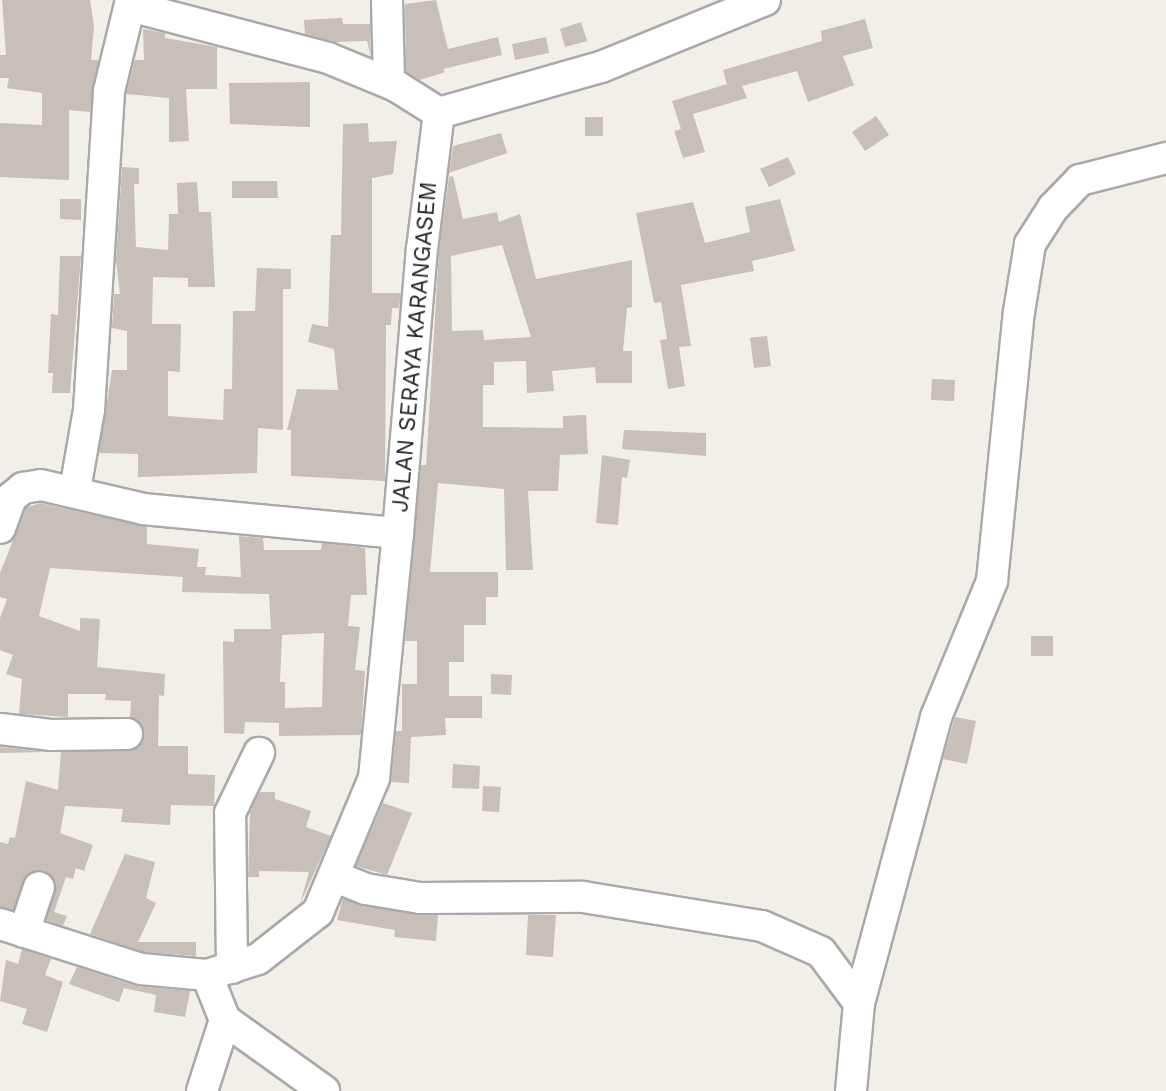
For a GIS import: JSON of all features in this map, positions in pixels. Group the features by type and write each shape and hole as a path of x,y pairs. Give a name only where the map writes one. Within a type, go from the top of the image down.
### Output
{"street":[{"path":"387,0 389,82"},
{"path":"75,490 90,398 108,91 130,3 328,58 389,82 439,113 601,67 765,0"},
{"name":"JALAN SERAYA KARANGASEM","path":"0,528 12,498 23,488 41,485 75,490 143,509 398,533 422,249 439,113"},
{"path":"851,1091 859,1003 936,717 992,581 1018,312 1030,244 1053,208 1080,180 1166,158"},
{"path":"39,887 12,928 141,970 220,971 258,959 288,940 318,912 336,877 374,778 398,533"},
{"path":"0,729 51,735 127,734"},
{"path":"202,1091 225,1020 220,971 230,813 259,752"},
{"path":"336,877 366,889 420,898 583,897 706,913 762,926 821,952 859,1003"},
{"path":"225,1020 324,1091"}],"building":[{"path":"2,0 90,0 94,26 91,60 99,60 90,112 69,110 69,180 0,177 0,123 42,125 42,93 7,88 9,78 0,78 0,55 6,55"},
{"path":"436,0 448,49 498,37 502,55 443,69 445,72 420,80 406,72 405,4"},
{"path":"342,18 343,24 370,24 371,57 367,41 336,42 305,34 304,20"},
{"path":"865,19 873,48 843,56 854,85 808,102 797,71 742,86 747,98 693,114 705,152 683,158 674,131 681,129 672,101 727,84 723,70 822,41 821,31"},
{"path":"581,22 587,41 565,47 560,29"},
{"path":"143,29 165,33 165,38 217,47 217,89 186,89 189,141 169,142 169,98 126,94 135,60 144,60"},
{"path":"546,37 549,53 515,60 512,44"},
{"path":"310,82 310,127 230,124 229,83"},
{"path":"876,116 889,135 865,151 852,132"},
{"path":"585,117 603,117 603,136 585,136"},
{"path":"368,123 369,142 397,141 393,174 372,178 372,293 401,293 399,308 392,308 391,325 386,325 385,481 291,476 291,430 287,430 297,389 338,390 334,349 308,342 312,324 328,327 331,235 341,235 343,124"},
{"path":"501,133 507,153 449,173 453,146"},
{"path":"788,157 796,174 769,187 760,169"},
{"path":"122,167 139,168 139,184 134,184 136,247 168,250 169,214 178,214 177,183 197,182 199,212 211,212 215,287 188,287 188,278 153,277 152,324 181,324 180,372 168,371 168,416 223,420 224,389 232,389 233,311 255,311 257,268 291,269 291,289 283,289 283,430 258,428 257,473 138,477 138,454 99,453 112,370 127,370 127,331 112,328 114,294 120,294 116,260"},
{"path":"453,176 463,219 497,212 499,222 520,214 536,279 632,260 632,307 627,308 623,351 632,351 632,383 596,383 595,367 552,371 554,391 527,393 526,361 494,362 494,385 483,385 483,427 563,428 563,416 586,415 588,454 560,455 558,491 528,491 533,570 506,570 504,489 438,483 430,572 498,572 498,597 486,597 486,625 464,625 464,662 449,662 449,696 482,696 482,718 445,718 446,735 411,737 409,783 391,782 396,731 402,731 402,684 417,684 417,641 405,641 421,465 426,465 439,251 449,177","holes":["502,245 531,337 484,340 483,330 452,331 451,256"]},
{"path":"232,181 277,181 278,198 232,198"},
{"path":"60,199 81,199 81,220 60,219"},
{"path":"780,199 795,251 752,261 754,271 681,285 691,346 679,347 685,386 668,389 660,340 667,339 661,302 654,303 636,213 693,202 705,243 750,232 745,207"},
{"path":"60,256 81,256 70,393 52,393 53,373 48,373 51,314 58,315"},
{"path":"767,336 771,366 754,368 750,338"},
{"path":"932,379 955,380 954,401 931,400"},
{"path":"624,430 706,433 706,456 622,449"},
{"path":"602,455 630,460 627,478 622,477 618,525 596,523"},
{"path":"40,503 147,527 147,544 199,549 197,567 206,567 205,575 241,577 239,536 263,538 264,550 321,550 322,543 365,548 367,595 351,595 348,626 360,627 355,670 365,671 361,735 279,736 279,723 245,722 244,734 224,733 223,641 234,642 234,629 271,629 269,594 182,592 183,577 50,568 39,616 80,631 80,618 100,619 97,667 165,674 164,696 159,695 158,746 188,746 188,774 215,775 214,806 171,805 170,825 121,822 123,809 65,806 60,833 93,845 84,871 76,868 73,879 66,877 54,912 67,916 63,926 46,920 56,884 44,870 27,874 13,910 0,907 0,842 8,844 10,837 15,838 26,781 58,790 61,752 128,751 142,743 144,733 142,725 130,717 131,701 105,700 106,694 68,694 68,717 19,714 22,679 6,674 13,655 0,650 0,618 7,599 0,597 0,573 26,508","holes":["324,633 322,707 285,708 285,682 280,682 282,635"]},
{"path":"1031,636 1053,636 1053,656 1031,656"},
{"path":"491,674 512,675 511,695 491,694"},
{"path":"955,717 976,721 967,764 943,759"},
{"path":"0,747 47,752 0,753"},
{"path":"453,764 480,766 479,789 452,788"},
{"path":"483,786 501,787 499,812 482,811"},
{"path":"260,792 275,792 275,799 311,811 306,827 331,836 300,904 309,872 259,871 259,877 248,877 250,812"},
{"path":"383,803 412,813 387,875 356,866"},
{"path":"125,854 155,862 146,898 156,903 138,942 196,942 196,956 144,952 90,934"},
{"path":"343,898 363,906 438,915 436,941 394,937 395,930 337,920"},
{"path":"528,915 556,915 553,957 526,955"},
{"path":"22,949 51,959 45,975 63,982 47,1032 22,1024 27,1009 0,1001 6,960 18,964"},
{"path":"77,967 136,986 190,991 185,1017 154,1012 156,995 124,988 119,1002 69,984"}]}
